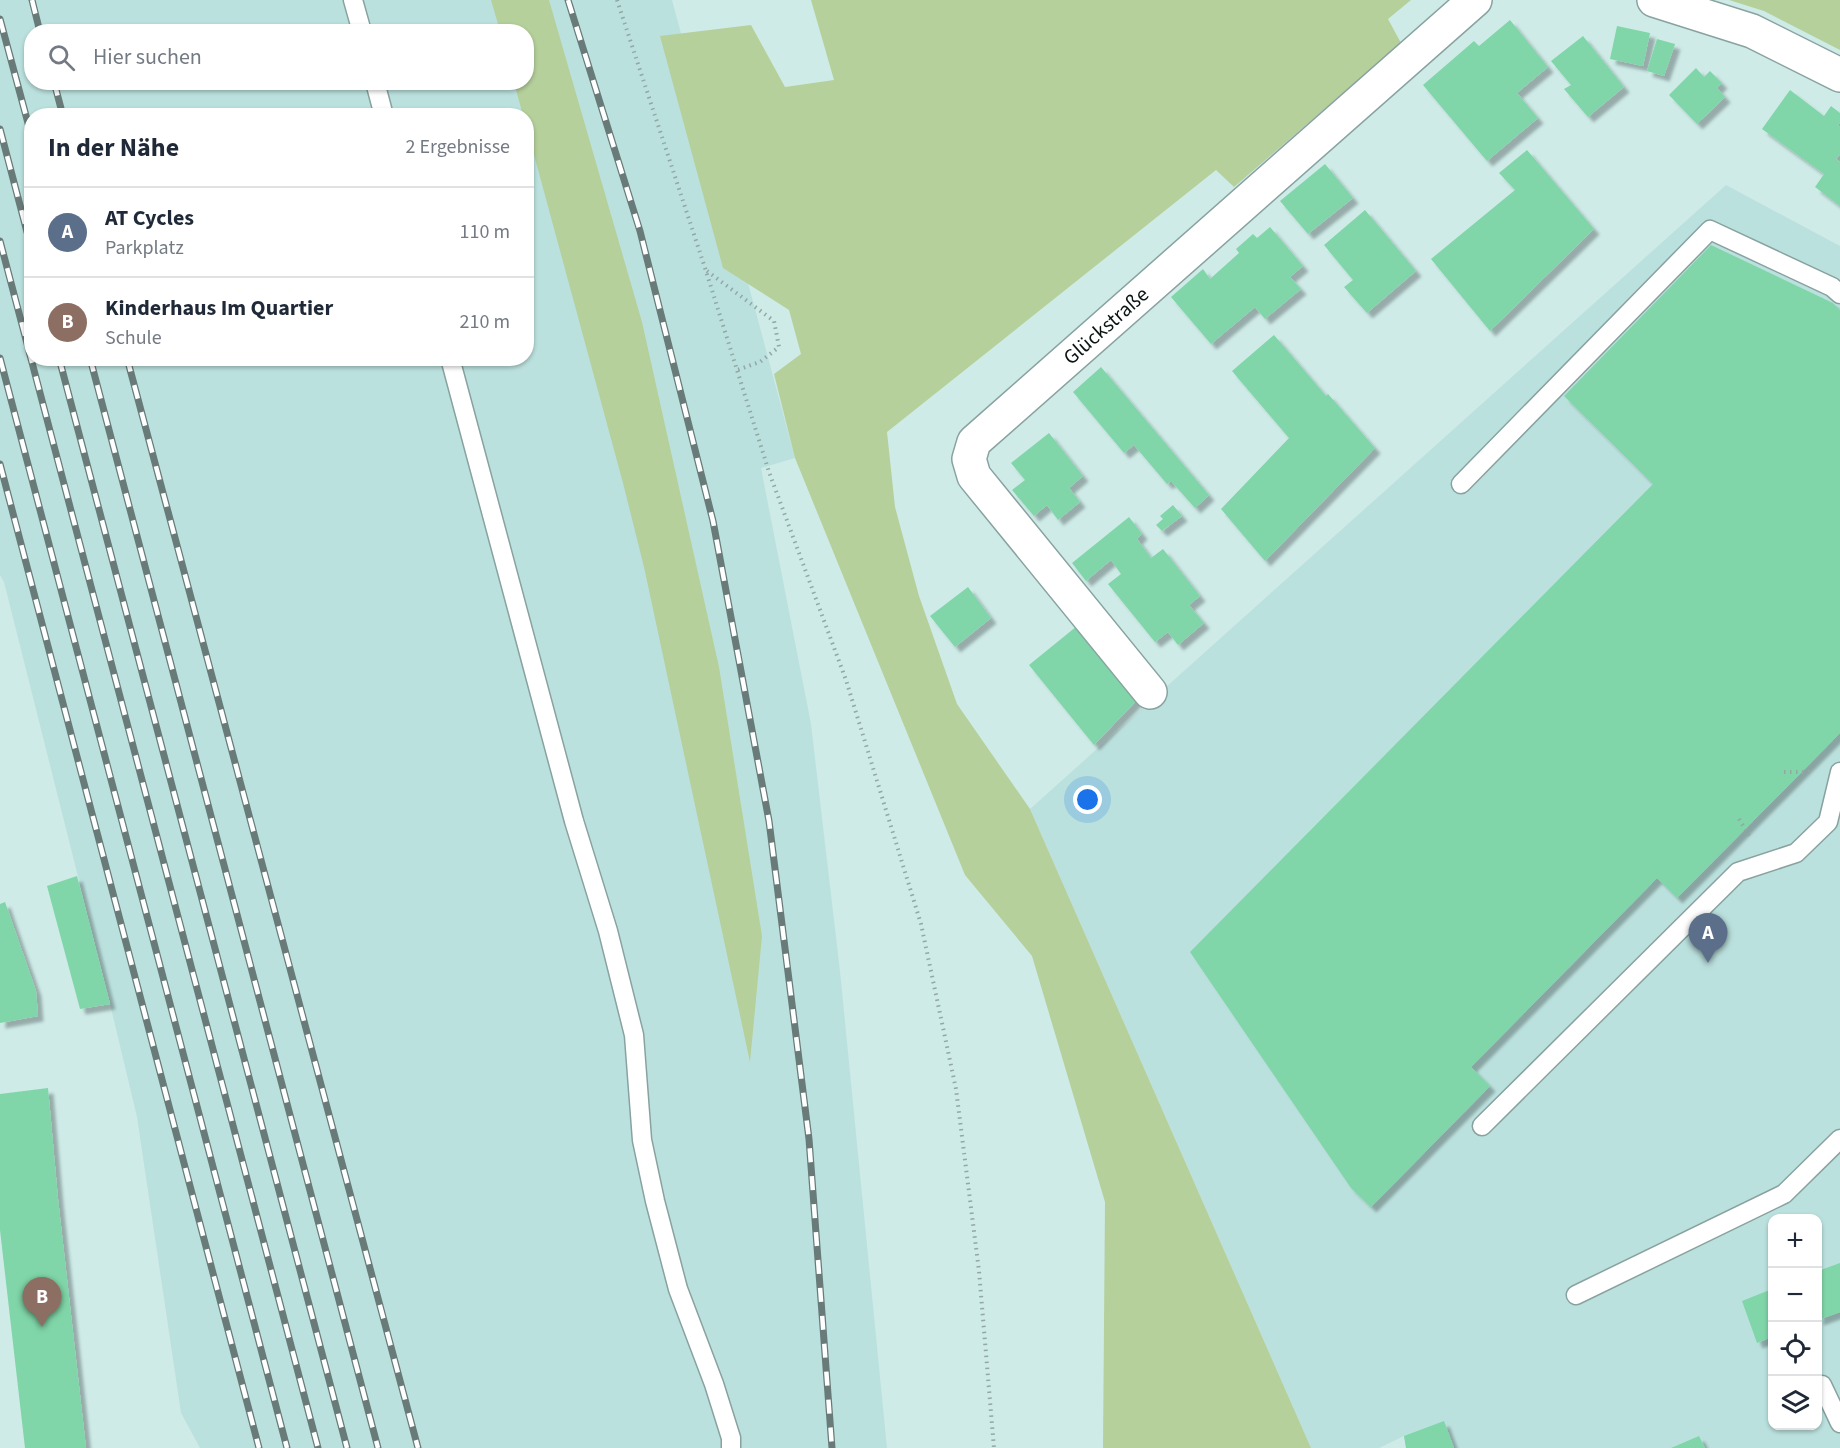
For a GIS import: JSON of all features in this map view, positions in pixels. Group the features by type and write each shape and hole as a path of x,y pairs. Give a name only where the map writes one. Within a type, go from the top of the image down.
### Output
{"street":[{"name":"Glückstraße","path":"1150,692 974,476 969,459 974,442 1475,0"},
{"path":"1654,0 1752,31 1840,75"}],"lane":[{"path":"353,0 360,24"},
{"path":"377,90 382,108"},
{"path":"1461,484 1710,230 1832,287 1840,294"},
{"path":"452,366 574,821 608,931 634,1035 642,1140 655,1201 678,1289 714,1384 731,1448"},
{"path":"1482,1126 1738,872 1796,853 1828,822 1840,772"},
{"path":"1576,1294 1784,1194 1840,1139"},
{"path":"1822,1385 1840,1423"}],"path":[{"path":"617,0 769,471 846,680 921,924 956,1089 979,1271 994,1448"},
{"path":"706,271 774,321 779,347 760,362 737,370"}],"shaded area":[{"path":"0,0 672,0 795,458 761,468 811,724 840,971 887,1448 200,1448 181,1413 137,1117 4,582 0,575"},
{"path":"1726,185 1840,246 1840,1448 1406,1448 1404,1436 1379,1448 1311,1448 1030,809"}],"green space":[{"path":"491,0 549,0 642,322 719,667 762,936 750,1062 644,567 534,155 534,108 521,108 516,90 534,90 534,24 498,24"},
{"path":"811,0 1411,0 1388,19 1401,43 1234,187 1216,170 887,432 895,507 919,596 957,704 1030,809 1311,1448 1103,1448 1105,1202 1032,956 965,875 795,458 774,374 801,354 789,310 723,268 660,36 751,25 785,87 834,80"},
{"path":"1729,0 1840,0 1840,50 1764,11"}],"building":[{"path":"1510,20 1548,67 1517,93 1538,118 1487,161 1423,85 1474,41 1479,46"},
{"path":"1617,26 1650,33 1643,66 1610,59"},
{"path":"1583,36 1624,87 1588,117 1564,89 1571,85 1551,61"},
{"path":"1657,39 1675,44 1664,76 1647,71"},
{"path":"1696,68 1704,77 1710,71 1722,83 1717,88 1725,97 1697,124 1669,95"},
{"path":"1790,90 1824,116 1831,106 1840,113 1838,125 1840,127 1840,154 1836,159 1840,162 1840,206 1815,187 1824,174 1762,129"},
{"path":"1527,150 1594,229 1490,331 1431,259 1515,190 1499,173"},
{"path":"1325,164 1353,198 1308,234 1280,201"},
{"path":"1365,210 1416,271 1367,313 1344,287 1353,280 1324,245"},
{"path":"1270,227 1303,266 1290,277 1301,289 1265,319 1255,307 1211,344 1171,297 1203,269 1210,279 1239,253 1236,249 1253,234 1257,238"},
{"path":"1711,245 1833,303 1840,310 1840,733 1677,898 1657,878 1471,1067 1490,1086 1371,1207 1351,1188 1190,952 1653,484 1564,396"},
{"path":"1274,335 1326,396 1328,394 1375,448 1265,561 1221,509 1289,438 1232,371"},
{"path":"1101,367 1209,495 1195,508 1171,481 1167,484 1134,445 1124,453 1073,392"},
{"path":"1049,433 1083,476 1069,488 1080,502 1058,520 1047,505 1034,516 1012,490 1025,480 1011,463"},
{"path":"1173,505 1182,516 1162,531 1156,525 1163,519 1160,516"},
{"path":"1129,517 1142,534 1137,539 1151,558 1163,549 1200,596 1189,605 1204,623 1178,645 1168,632 1155,642 1108,584 1121,574 1111,560 1086,581 1072,563"},
{"path":"968,587 991,618 955,647 930,616"},
{"path":"1077,626 1137,700 1094,745 1029,665"},
{"path":"77,876 110,1004 80,1009 47,886"},
{"path":"5,902 36,991 38,1016 0,1023 0,904"},
{"path":"48,1088 86,1448 25,1448 0,1230 0,1094"},
{"path":"1840,1263 1840,1312 1822,1319 1822,1270"},
{"path":"1768,1291 1768,1339 1757,1343 1742,1301"},
{"path":"1444,1421 1454,1448 1406,1448 1404,1436"},
{"path":"1699,1436 1705,1448 1671,1448"}],"railway":[{"path":"32,0 38,24"},
{"path":"568,0 640,231 713,521 769,821 809,1139 832,1448"},
{"path":"0,19 24,108"},
{"path":"56,90 61,108"},
{"path":"0,129 24,220"},
{"path":"0,241 24,332"},
{"path":"0,358 287,1448"},
{"path":"33,366 318,1448"},
{"path":"61,366 347,1448"},
{"path":"92,366 378,1448"},
{"path":"129,366 418,1448"},
{"path":"0,464 259,1448"}],"place":[{"name":"AT Cycles","path":"1708,963"},
{"name":"Kinderhaus Im Quartier","path":"42,1327"}]}
